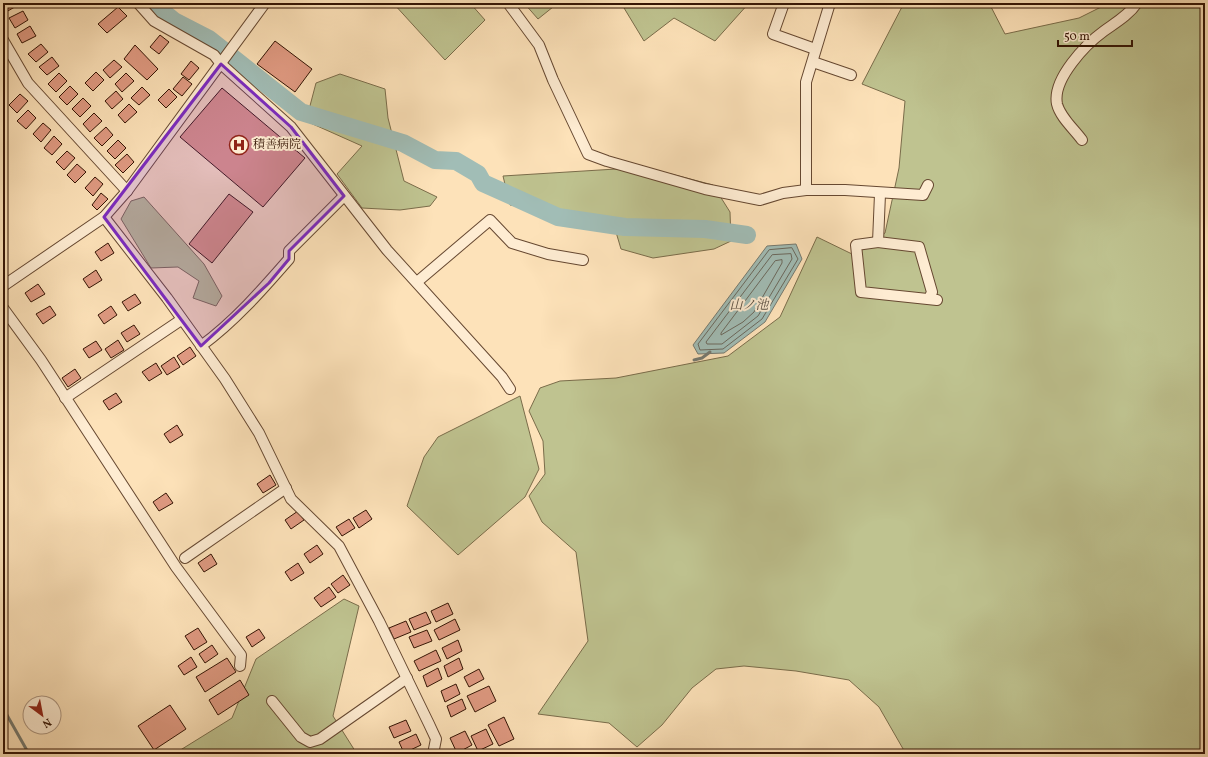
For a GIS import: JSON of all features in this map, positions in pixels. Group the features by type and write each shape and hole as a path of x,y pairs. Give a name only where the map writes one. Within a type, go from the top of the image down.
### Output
{"street":[{"path":"138,3 154,21 222,61 291,127 387,250 502,377 510,389"},
{"path":"3,286 104,217 127,191 265,3"},
{"path":"508,3 539,45 553,80 588,154 622,165 748,199 760,200 783,193 806,190 845,190 880,194 923,195 928,185"},
{"path":"784,3 773,34 815,49"},
{"path":"806,190 806,82 830,3"},
{"path":"1082,140 1062,115 1057,103 1059,88 1066,71 1079,54 1098,35 1133,9 1137,3"},
{"path":"4,46 28,83 127,191"},
{"path":"813,62 851,75"},
{"path":"878,242 880,194"},
{"path":"201,346 241,312 269,283 289,259 289,251 344,196"},
{"path":"104,217 167,298 225,379 259,433 291,499 339,546 407,678 436,739 433,754"},
{"path":"417,282 490,220 512,243 548,254 583,260"},
{"path":"878,242 920,248 933,300 861,292 856,245 878,242"},
{"path":"3,308 41,360 176,567 241,655 240,666"},
{"path":"65,398 182,320"},
{"path":"185,558 286,488"},
{"path":"272,700 301,737 310,742 320,739 407,678"}],"highlighted area":[{"path":"221,64 291,127 344,196 289,251 289,259 269,283 201,346 104,217"}],"green space":[{"path":"393,3 470,3 485,20 445,60"},
{"path":"524,3 558,3 538,19"},
{"path":"621,3 749,3 715,41 674,18 644,41"},
{"path":"904,3 989,3 1005,34 1079,18 1109,3 1205,3 1205,754 906,754 879,707 849,680 796,671 744,666 716,669 692,688 662,725 637,747 609,723 538,714 588,641 576,552 542,522 529,496 545,474 543,441 529,411 540,388 560,381 616,378 728,356 780,317 817,237 852,254 885,233 899,168 905,101 862,84"},
{"path":"340,74 385,89 388,118 404,181 437,197 430,206 400,210 362,208 337,174 362,146 306,121 316,83"},
{"path":"616,169 671,174 713,185 730,212 731,241 714,249 653,258 621,249 613,222 510,205 503,176"},
{"path":"144,197 204,264 222,296 216,306 193,298 199,281 178,267 151,268 121,219 131,201"},
{"path":"520,396 539,469 525,497 458,555 407,506 424,457 438,437"},
{"path":"344,599 359,606 333,716 357,754 174,754 232,718 256,659"}],"water":[{"name":"山ノ池","path":"796,244 802,259 765,322 724,353 698,354 693,345 767,246"}],"building":[{"path":"3,3 19,3 20,4 6,12"},
{"path":"118,7 127,16 107,33 98,24"},
{"path":"23,11 28,20 15,28 9,18"},
{"path":"30,26 36,36 22,43 17,34"},
{"path":"160,35 169,42 159,54 150,47"},
{"path":"275,41 312,69 295,92 257,64"},
{"path":"41,44 48,52 36,62 28,54"},
{"path":"135,45 158,69 147,80 124,59"},
{"path":"52,57 59,66 47,75 39,67"},
{"path":"114,60 122,67 110,78 103,70"},
{"path":"191,61 199,68 189,80 181,74"},
{"path":"96,72 104,80 93,91 85,83"},
{"path":"59,73 67,81 56,92 48,84"},
{"path":"126,73 134,81 122,92 115,84"},
{"path":"183,77 192,84 182,96 173,89"},
{"path":"70,86 78,94 67,105 59,97"},
{"path":"142,87 150,95 139,105 131,98"},
{"path":"222,88 305,158 263,207 180,137"},
{"path":"169,89 177,97 166,108 158,100"},
{"path":"116,91 123,99 112,109 105,101"},
{"path":"20,94 28,101 17,113 9,105"},
{"path":"83,98 91,106 80,117 72,109"},
{"path":"129,104 137,112 125,123 118,115"},
{"path":"28,110 36,118 26,129 17,121"},
{"path":"94,113 102,121 90,132 83,124"},
{"path":"43,123 51,130 41,142 33,134"},
{"path":"106,127 113,135 102,146 94,138"},
{"path":"54,136 62,144 52,155 44,148"},
{"path":"118,140 126,148 115,159 107,151"},
{"path":"67,151 75,158 64,170 56,162"},
{"path":"127,154 134,162 123,173 115,165"},
{"path":"77,164 86,172 75,183 67,175"},
{"path":"95,177 103,184 93,196 85,188"},
{"path":"101,193 108,199 97,210 92,205"},
{"path":"229,194 253,212 212,263 189,244"},
{"path":"108,243 114,253 101,261 95,252"},
{"path":"96,270 102,280 89,288 83,279"},
{"path":"38,284 45,294 31,302 25,293"},
{"path":"135,294 141,303 128,311 122,302"},
{"path":"50,306 56,315 43,324 36,314"},
{"path":"111,306 117,315 104,324 98,315"},
{"path":"134,325 140,334 127,342 121,333"},
{"path":"118,340 124,350 111,358 105,349"},
{"path":"96,341 102,350 89,358 83,349"},
{"path":"190,347 196,356 183,365 177,356"},
{"path":"174,357 180,367 167,375 161,366"},
{"path":"156,363 162,373 149,381 142,372"},
{"path":"75,369 81,378 68,387 62,378"},
{"path":"116,393 122,402 109,410 103,401"},
{"path":"177,425 183,435 170,443 164,434"},
{"path":"270,475 276,485 263,493 257,484"},
{"path":"166,493 173,503 159,511 153,502"},
{"path":"366,510 372,519 359,528 353,518"},
{"path":"298,511 304,520 291,529 285,520"},
{"path":"349,519 355,528 342,536 336,527"},
{"path":"317,545 323,554 310,563 304,554"},
{"path":"211,554 217,564 204,572 198,563"},
{"path":"298,563 304,573 291,581 285,572"},
{"path":"343,575 350,585 338,593 331,584"},
{"path":"329,587 336,597 321,607 314,598"},
{"path":"448,603 453,614 436,622 431,611"},
{"path":"426,612 431,623 414,630 409,619"},
{"path":"455,619 460,630 439,640 434,630"},
{"path":"406,621 411,632 394,639 389,628"},
{"path":"198,628 207,642 194,650 185,636"},
{"path":"259,629 265,638 252,647 246,637"},
{"path":"427,630 432,641 414,648 409,637"},
{"path":"458,640 462,651 447,659 442,648"},
{"path":"212,645 218,654 205,663 199,654"},
{"path":"436,650 441,661 419,671 414,661"},
{"path":"191,657 197,667 184,675 178,666"},
{"path":"227,658 236,672 205,692 196,677"},
{"path":"459,658 463,669 448,677 444,666"},
{"path":"438,668 442,679 427,687 423,676"},
{"path":"479,669 484,679 469,687 464,677"},
{"path":"240,680 249,695 218,715 209,700"},
{"path":"456,684 460,694 445,702 441,691"},
{"path":"489,686 496,701 475,712 467,696"},
{"path":"462,699 466,709 451,717 447,706"},
{"path":"170,705 186,729 154,750 138,726"},
{"path":"504,717 514,739 499,746 488,725"},
{"path":"406,720 411,731 394,738 389,727"},
{"path":"486,729 493,744 478,751 471,736"},
{"path":"465,731 472,745 457,753 450,738"},
{"path":"416,734 421,745 404,753 399,742"}],"waterway":[{"path":"152,3 174,21 209,39 301,112 403,143 435,160 456,161 478,174 483,183 558,217 625,227 705,229 747,235"},
{"path":"694,360 702,358 710,352"},
{"path":"3,708 29,754"}],"place":[{"name":"積善病院","path":"239,145"}]}
